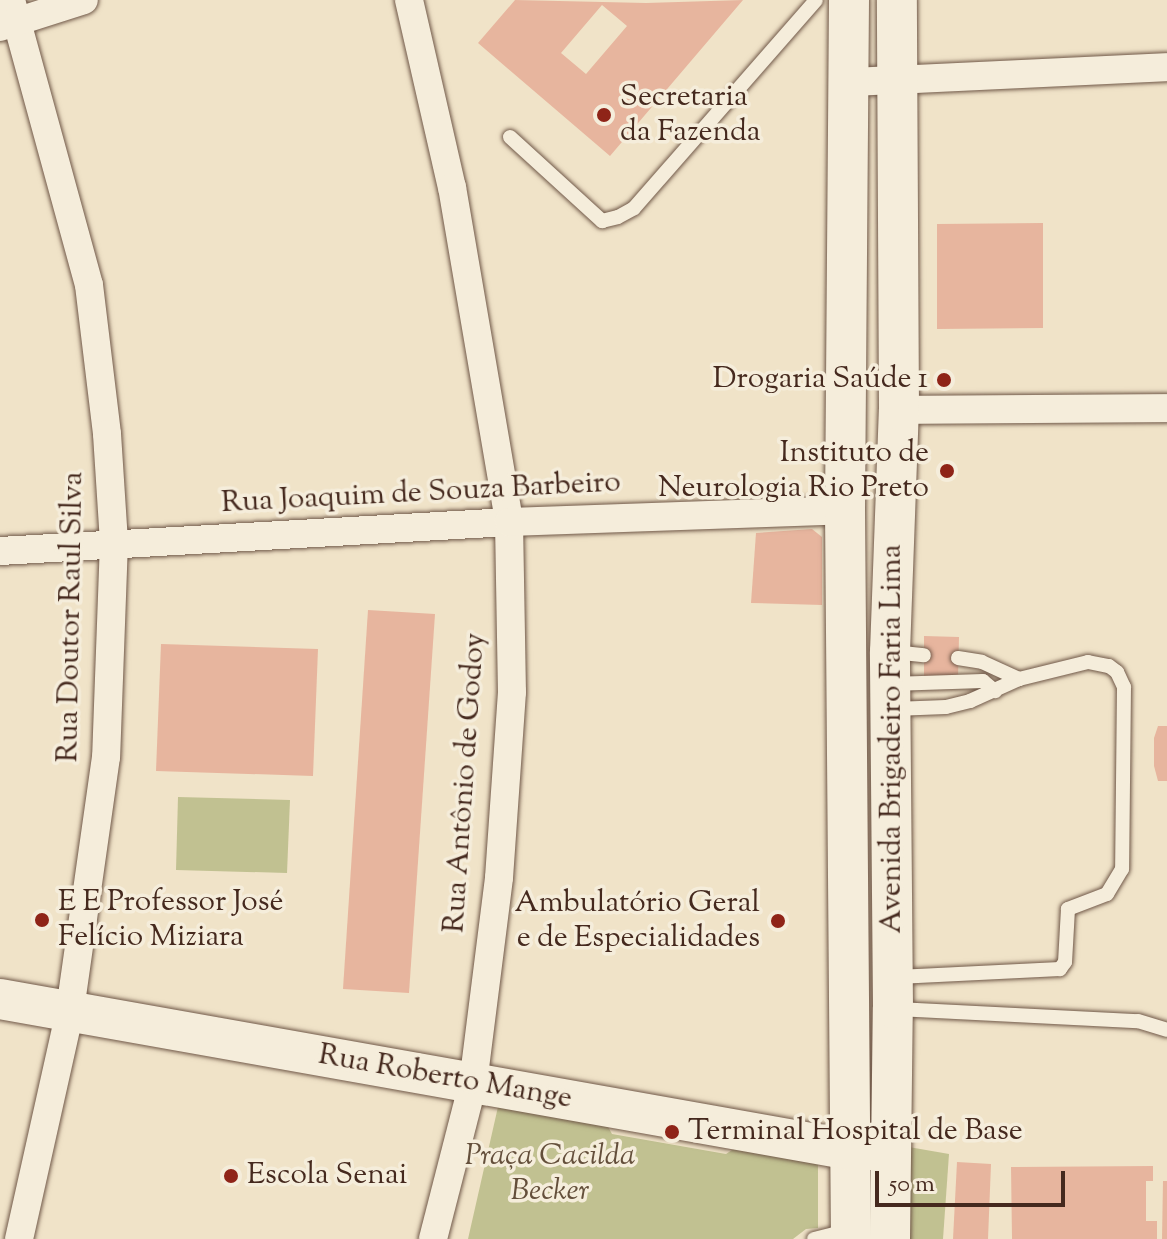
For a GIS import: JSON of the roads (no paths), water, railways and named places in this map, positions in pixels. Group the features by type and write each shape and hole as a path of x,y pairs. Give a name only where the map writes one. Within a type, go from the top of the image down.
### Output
{"main road":[{"name":"Avenida Brigadeiro Faria Lima","path":"839,1236 850,1150 845,510 849,0"},
{"name":"Avenida Brigadeiro Faria Lima","path":"890,1239 899,675 897,0"},
{"path":"847,410 899,410"},
{"name":"Rua Roberto Mange","path":"0,999 850,1150 890,1151"}],"street":[{"path":"10,16 84,0"},
{"name":"Rua Antônio de Godoy","path":"409,0 452,187 509,522 512,692 499,878 473,1083 433,1239"},
{"name":"Rua Doutor Raul Silva","path":"10,16 89,285 107,434 114,542 106,757 70,1011 19,1239"},
{"path":"850,82 1167,67"},
{"path":"899,410 1167,408"},
{"name":"Rua Joaquim de Souza Barbeiro","path":"0,551 114,542 509,522 845,510"}],"lane":[{"path":"510,137 602,221 618,217 634,208 816,0"},
{"path":"958,658 982,662 1019,679"},
{"path":"893,993 1054,971 1065,962 1068,909 1107,894 1122,869 1124,687 1117,672 1109,666 1088,662 1019,679 995,691 946,707 899,675"},
{"path":"899,675 983,681 995,691"},
{"path":"893,993 1138,1021 1167,1030"}],"place":[{"name":"Secretaria da Fazenda","path":"604,115"},
{"name":"Drogaria Saúde 1","path":"944,380"},
{"name":"Instituto de Neurologia Rio Preto","path":"947,471"},
{"name":"E E Professor José Felício Miziara","path":"42,920"},
{"name":"Ambulatório Geral e de Especialidades","path":"778,921"},
{"name":"Terminal Hospital de Base","path":"672,1132"},
{"name":"Escola Senai","path":"231,1176"}],"park label":[{"name":"Praça Cacilda Becker","path":"550,1174"}]}
